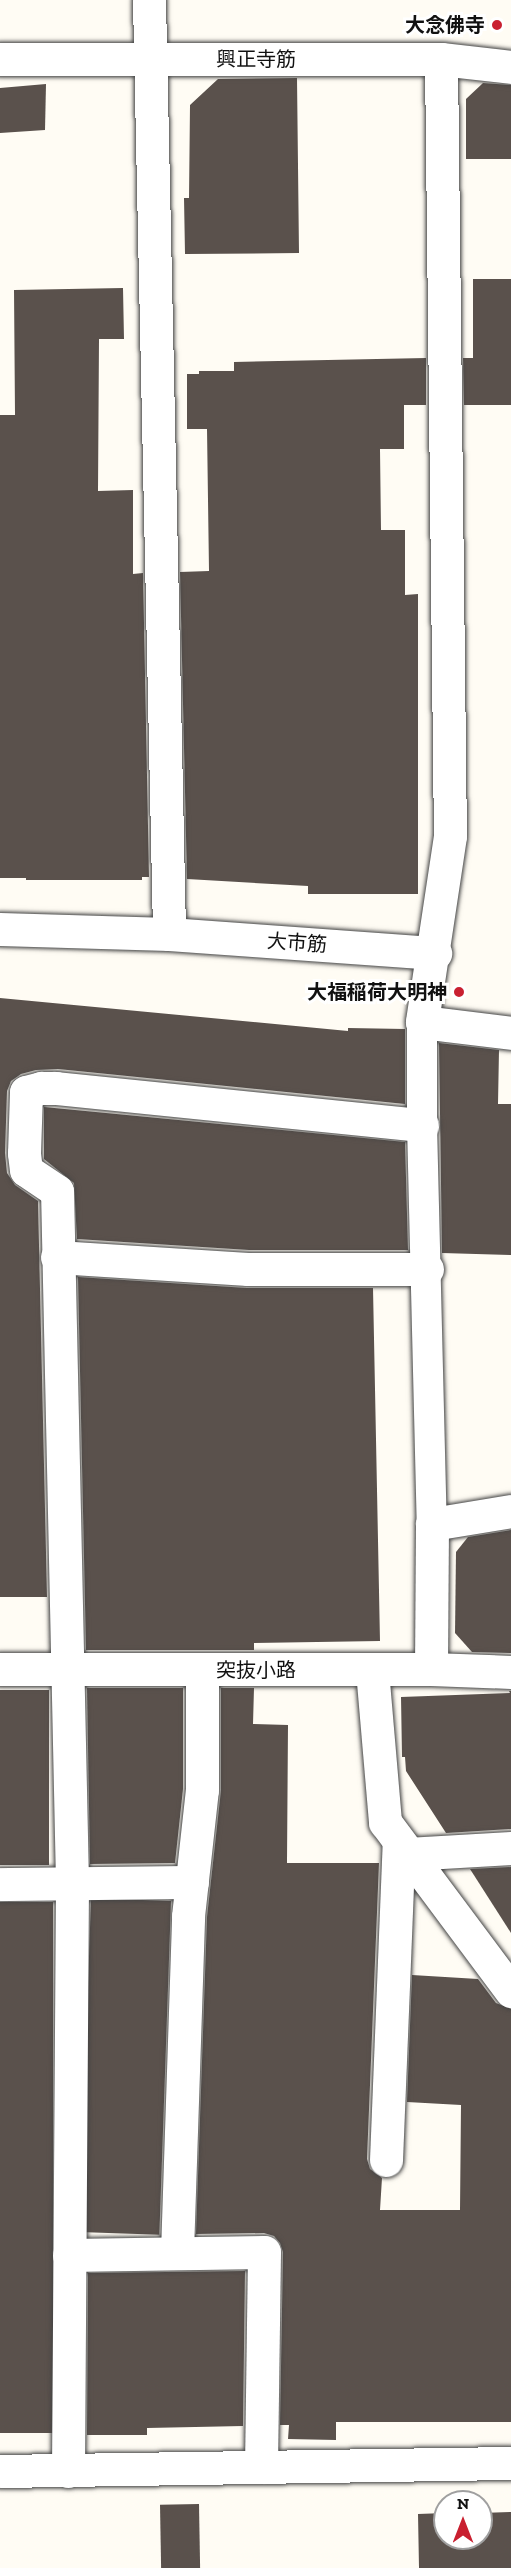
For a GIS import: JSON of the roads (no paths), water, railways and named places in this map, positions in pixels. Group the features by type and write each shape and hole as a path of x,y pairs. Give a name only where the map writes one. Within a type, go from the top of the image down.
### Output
{"street":[{"path":"148,0 168,934"},
{"name":"興正寺筋","path":"0,59 441,59 511,67"},
{"path":"441,59 450,836 435,953 422,1022 511,1032"},
{"name":"大市筋","path":"0,929 168,934 435,953"},
{"path":"68,2471 72,1882 57,1191 26,1170 24,1153 26,1092 56,1088 422,1125"},
{"path":"57,1257 248,1269 427,1269"},
{"path":"431,1669 432,1524 511,1511"},
{"name":"突抜小路","path":"0,1669 431,1669 511,1672"},
{"path":"177,2252 188,1916 202,1790 202,1669"},
{"path":"372,1670 385,1822 511,1991"},
{"path":"403,1848 511,1848"},
{"path":"386,2160 403,1848"},
{"path":"0,1884 192,1882"},
{"path":"69,2255 264,2252 261,2467"},
{"path":"0,2471 511,2463"}],"lane":[{"path":"422,1022 422,1125 432,1524"}],"place":[{"name":"大念佛寺","path":"497,25"},
{"name":"大福稲荷大明神","path":"459,992"}]}
